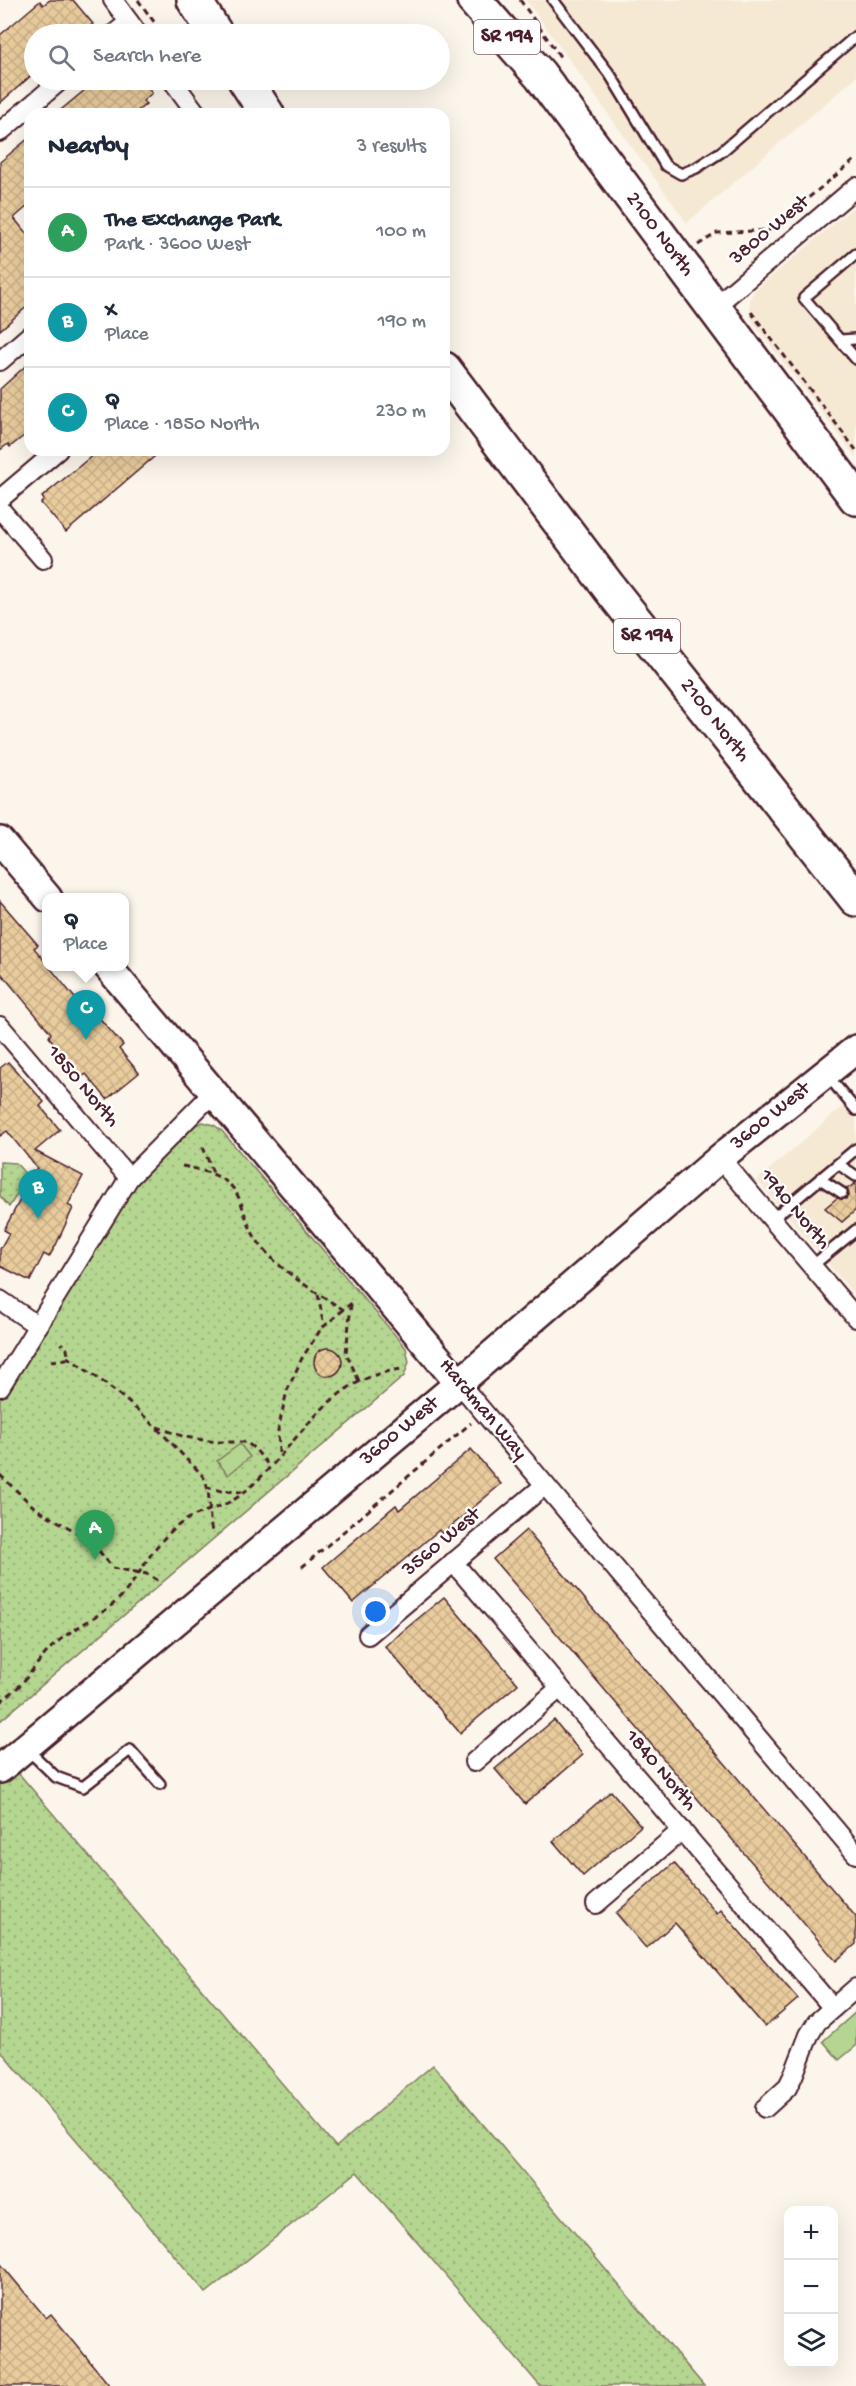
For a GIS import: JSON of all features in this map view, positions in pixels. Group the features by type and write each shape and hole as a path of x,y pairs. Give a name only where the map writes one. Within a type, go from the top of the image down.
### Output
{"highway":[{"path":"194,0 210,24"},
{"name":"SR 194","path":"474,0 540,75"},
{"name":"2100 North","path":"540,75 856,498"},
{"path":"251,90 263,108"},
{"name":"2100 North","path":"450,377 610,590 856,899"},
{"path":"827,863 856,880"}],"street":[{"path":"113,0 131,24"},
{"path":"177,0 195,24"},
{"name":"2100 North","path":"486,0 540,75"},
{"path":"28,108 49,90"},
{"path":"179,90 193,108"},
{"path":"242,90 256,108"},
{"path":"0,132 24,112"},
{"name":"3800 West","path":"713,308 856,187"},
{"path":"0,360 24,340"},
{"path":"0,499 51,456"},
{"path":"0,509 43,559"},
{"path":"0,841 45,893"},
{"name":"Hardman Way","path":"111,971 856,1854"},
{"name":"1850 North","path":"0,1026 129,1178"},
{"name":"3600 West","path":"0,1769 459,1383 720,1158 856,1049"},
{"path":"0,1387 129,1178 214,1092"},
{"name":"1940 North","path":"720,1158 856,1318"},
{"path":"0,1300 38,1326"},
{"name":"3560 West","path":"368,1635 545,1485"},
{"name":"1840 North","path":"453,1563 833,2008"},
{"path":"474,1762 560,1688"},
{"path":"596,1904 681,1830"},
{"path":"765,2108 787,2088 808,2036 817,2022 856,1988"}],"lane":[{"path":"553,0 611,76 665,165 681,174 696,168 721,152 856,36"},
{"path":"856,255 804,298 856,358"},
{"path":"840,340 856,339"},
{"path":"825,1073 856,1110"},
{"path":"772,1220 856,1149"},
{"path":"838,1164 856,1176"},
{"path":"820,1179 842,1194"},
{"path":"812,1266 856,1230"},
{"path":"26,1748 56,1777 83,1787 130,1750 160,1784"}],"path":[{"path":"138,0 156,24"},
{"path":"698,245 717,234 769,230 856,159"},
{"path":"751,312 856,450"},
{"path":"203,1147 213,1173"},
{"path":"183,1166 213,1173 233,1186 256,1239 267,1253 318,1294 344,1310"},
{"path":"318,1294 324,1327"},
{"path":"279,1455 278,1430 287,1391 302,1358 324,1327 355,1300"},
{"path":"351,1304 346,1353 359,1381"},
{"path":"62,1343 67,1349 67,1358"},
{"path":"51,1361 67,1358 99,1378 156,1426 204,1479 209,1522 213,1535"},
{"path":"0,1702 19,1686 53,1646 125,1592 154,1548 181,1523 237,1497 269,1466 313,1416 339,1394 359,1381 404,1369"},
{"path":"302,1567 484,1412"},
{"path":"156,1426 196,1439 246,1442 269,1466"},
{"path":"0,1475 35,1508 90,1540 113,1568 147,1574 159,1581"},
{"path":"206,1486 222,1491 243,1492"}],"shaded area":[{"path":"526,0 856,0 856,77 687,223"},
{"path":"856,205 856,457 754,324 750,316 750,299 755,290"},
{"path":"856,1095 856,1297 757,1180"}],"green space":[{"path":"203,1122 214,1125 222,1131 406,1348 409,1362 404,1376 0,1721 0,1398 120,1202 189,1127"},
{"path":"0,1162 16,1163 28,1177 9,1207 0,1196"},
{"path":"240,1444 250,1457 228,1475 217,1461"},
{"path":"15,1769 336,2147 433,2065 704,2386 540,2386 357,2172 206,2293 0,2050 0,1781"},
{"path":"856,2012 856,2046 839,2060 823,2041"}],"building":[{"path":"50,0 73,0 93,24 24,24 24,82 0,103 0,35 40,1 43,5"},
{"path":"85,90 149,90 152,93 143,101 146,104 141,108 63,108"},
{"path":"24,142 24,209 14,218 24,230 24,309 0,330 0,162"},
{"path":"24,367 24,436 10,447 8,444 0,450 0,389"},
{"path":"92,456 155,456 66,532 41,503 44,500 42,497"},
{"path":"0,901 38,945 34,948 42,958 42,971 53,971 83,1008 87,1004 123,1045 119,1049 139,1073 107,1099 86,1074 82,1077 70,1064 49,1037 51,1033 0,972"},
{"path":"8,1062 44,1102 40,1106 60,1130 35,1151 83,1176 68,1205 73,1208 56,1245 49,1257 44,1254 30,1281 0,1266 0,1249 9,1233 4,1230 37,1168 7,1131 0,1136 0,1068"},
{"path":"856,1183 856,1210 842,1222 825,1208 837,1198 846,1199 849,1194 847,1189"},
{"path":"328,1348 338,1352 342,1362 338,1372 328,1376 318,1372 314,1362 318,1352"},
{"path":"471,1449 501,1484 442,1534 439,1530 353,1603 323,1567 396,1505 399,1510"},
{"path":"526,1530 856,1917 856,1944 836,1961 493,1559"},
{"path":"444,1597 518,1684 460,1733 385,1646"},
{"path":"554,1720 583,1755 525,1804 495,1769"},
{"path":"611,1791 641,1826 583,1876 553,1841"},
{"path":"674,1863 717,1914 721,1910 798,1999 765,2027 675,1923 646,1948 616,1913"},
{"path":"0,2263 46,2318 51,2314 110,2386 0,2386"}],"place":[{"name":"Q","path":"86,1040"},
{"name":"X","path":"38,1219"},
{"name":"The Exchange Park","path":"95,1560"}]}
